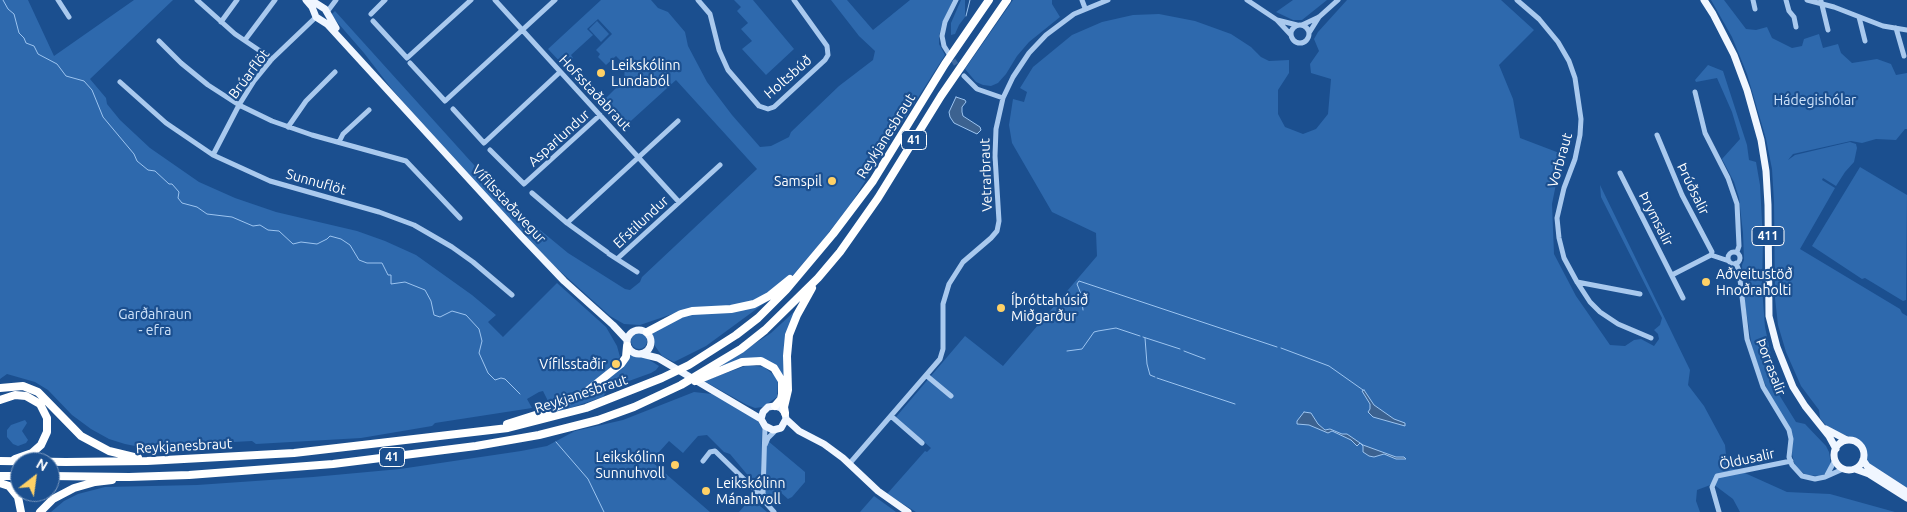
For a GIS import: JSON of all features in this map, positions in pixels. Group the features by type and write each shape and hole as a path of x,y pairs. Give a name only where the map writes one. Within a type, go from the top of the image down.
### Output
{"highway":[{"name":"Reykjanesbraut","path":"60,462 147,461 318,451 524,425 586,408 639,388 689,365 736,335 758,318 786,290 833,234 873,181 945,64 989,0"},
{"name":"Reykjanesbraut","path":"60,476 189,475 333,464 501,442 598,420 634,407 681,385 735,354 754,340 782,315 840,252 884,190 941,96 1006,0"},
{"path":"647,332 681,314 692,311 731,310 754,304 769,296 804,269"},
{"path":"786,416 784,407 788,390 787,356 789,335 797,315 818,278"},
{"path":"492,429 548,411 586,392 621,364 626,357 627,343"},
{"path":"681,385 704,378 742,362 761,361 774,368 782,381 782,394 775,406"},
{"path":"2,389 23,386 38,392 76,431 92,443 109,451 147,461"},
{"path":"0,400 5,396 15,394 26,396 40,404 47,418 47,432 41,445 33,452"},
{"name":"Reykjanesbraut","path":"0,461 10,461"},
{"path":"40,512 59,494 74,488 95,482 129,477"},
{"path":"0,483 9,486 18,497 21,512"}],"main road":[{"name":"Vífilsstaðavegur","path":"306,0 317,16 327,24 393,95 521,236 564,281 613,325 632,352 661,360 748,410 762,415"},
{"name":"Vífilsstaðavegur","path":"311,0 324,10 333,24 393,95"},
{"name":"411","path":"1700,0 1727,42"},
{"name":"411","path":"1704,0 1734,56 1752,104 1764,162 1768,205 1769,316 1780,359 1793,388 1804,406 1820,424 1836,449"},
{"path":"317,16 316,9 324,10"},
{"name":"Vífilsstaðavegur","path":"613,325 634,331 641,330 647,332"},
{"path":"627,343 629,334 634,331"},
{"path":"642,354 651,345 651,338 647,332"},
{"path":"651,345 661,360"},
{"path":"799,431 770,430 765,426 762,415 768,407 775,406 781,408 799,431 824,444 850,463 878,491 908,512"},
{"path":"778,429 786,416"},
{"name":"411","path":"1820,424 1833,434 1859,444 1863,451 1863,460 1868,466 1907,492"},
{"path":"1848,441 1840,443 1836,449 1835,460 1838,466 1843,469 1855,469 1869,474 1907,498"},
{"path":"1855,469 1863,460"}],"street":[{"path":"58,0 68,17"},
{"path":"198,0 221,22 272,59"},
{"path":"221,22 237,0"},
{"path":"245,40 275,0"},
{"path":"324,10 335,0"},
{"path":"371,14 385,0"},
{"path":"373,21 407,58 470,0"},
{"name":"Hofsstaðabraut","path":"495,0 679,202"},
{"path":"410,63 445,101 555,0"},
{"name":"Holtsbúð","path":"698,0 710,14 719,50 728,70 759,106 769,110 825,60 828,55 827,46 794,0"},
{"path":"949,54 944,46 942,36 945,22 956,0"},
{"path":"1082,0 1085,8"},
{"name":"Vetrarbraut","path":"850,463 927,376 942,354 944,304 952,278 967,258 993,236 999,224 996,129 1003,98 1019,66 1035,46 1065,21 1085,8 1108,0"},
{"path":"1247,0 1277,20 1291,35 1294,42 1301,44 1308,40 1309,32 1319,17 1338,0"},
{"name":"Vorbraut","path":"1517,0 1539,19 1558,42 1569,61 1575,78 1581,119 1580,135 1577,152 1564,188 1557,218 1562,252 1577,282 1590,302 1600,312 1618,324 1651,338"},
{"path":"1753,0 1755,9"},
{"path":"1786,0 1789,12 1794,17 1796,27"},
{"path":"1808,0 1821,2 1883,26 1907,30"},
{"path":"1821,2 1828,30"},
{"name":"Brúarflöt","path":"213,155 254,81 272,59 317,16"},
{"path":"1291,35 1293,28 1319,17"},
{"path":"1859,17 1866,41"},
{"path":"1277,20 1300,25 1307,28 1309,32"},
{"path":"1896,28 1904,56"},
{"path":"159,41 181,63 208,85 239,105 288,127 406,161 460,218"},
{"path":"288,127 306,101 335,72"},
{"path":"453,109 484,144 560,72"},
{"path":"964,76 977,89 1003,98"},
{"name":"Sunnuflöt","path":"120,82 166,123 213,155 270,181 379,212 414,226 452,247 512,295"},
{"name":"Þorrasalir","path":"1694,92 1705,133 1728,178 1737,204 1737,252 1740,257 1736,263 1739,271 1747,339 1763,387 1789,430 1791,439 1790,461"},
{"path":"339,142 343,134 369,110"},
{"name":"Asparlundur","path":"490,150 524,184 600,115"},
{"path":"567,223 678,121"},
{"name":"Þrúðsalir","path":"1657,135 1682,195 1712,253"},
{"name":"Efstilundur","path":"618,259 720,165"},
{"name":"Þrymsalir","path":"1620,173 1683,298"},
{"name":"Efstilundur","path":"532,192 567,223 637,272"},
{"path":"1729,258 1731,252 1737,252"},
{"path":"1672,275 1712,253 1729,258 1736,263"},
{"path":"1577,282 1640,294"},
{"path":"927,376 951,396"},
{"path":"891,416 922,443"},
{"path":"765,426 763,493 766,503 774,512"},
{"path":"764,448 768,438 778,429"},
{"path":"702,461 710,452 715,450 758,493 763,493"},
{"path":"1826,477 1835,460"},
{"path":"1790,461 1802,476 1815,479 1826,477 1843,469"},
{"name":"Öldusalir","path":"1719,512 1712,487 1717,476 1790,461"}],"green space":[{"name":"Garðahraun - efra","path":"0,0 28,0 54,56 134,0 173,0 90,79 106,98 107,104 120,120 150,148 199,182 235,198 276,212 357,231 416,255 472,295 496,315 488,322 503,337 557,283 606,327 617,346 620,357 600,378 577,394 557,404 550,405 543,391 527,399 532,408 435,423 432,426 361,438 256,444 252,441 140,447 125,444 109,439 91,429 72,415 48,390 35,382 7,374 0,379"},
{"path":"601,0 651,0 658,8 668,12 685,32 688,46 707,82 760,147 771,146 789,137 791,132 839,86 873,60 875,51 859,36 831,0 847,0 873,30 910,0 953,0 942,24 939,36 939,44 945,55 852,202 793,275 772,291 752,301 732,307 687,309 640,325 624,324 610,316 552,264 435,139 331,15 335,11 511,206 568,253 625,289 630,290 757,169 676,80 622,129 567,70 571,66 604,100 624,80 625,65 616,56 606,65 598,57 600,54 596,50 612,34 598,19 587,29 593,35 571,55 573,58 564,66 548,49"},
{"path":"734,0 753,0 794,49 766,75 742,49 752,41 741,29 748,23 737,11 741,7"},
{"path":"961,0 965,0 965,17 955,34 951,35 951,23"},
{"path":"1013,0 1052,0 1052,4 1060,17 1029,42 998,83 991,86 983,85 976,82 965,69"},
{"path":"1293,0 1327,0 1302,20 1293,20 1276,12"},
{"path":"1347,0 1501,0 1534,30 1499,65 1513,99 1520,138 1562,154 1552,204 1554,254 1576,296 1610,345 1625,346 1634,340 1641,339 1654,346 1659,339 1658,334 1654,330 1660,325 1662,318 1601,197 1600,185 1690,370 1688,385 1704,406 1725,445 1727,465 1787,492 1830,494 1895,512 1740,512 1733,499 1713,484 1697,490 1696,501 1700,512 916,512 887,494 925,451 927,452 931,448 896,417 965,336 1003,366 1097,256 1096,233 1052,212 1012,143 1009,125 1013,99 1024,102 1027,92 1020,88 1033,67 1072,35 1102,22 1133,15 1159,14 1195,21 1231,34 1269,61 1289,60 1289,73 1278,90 1278,114 1285,127 1303,134 1316,129 1328,114 1331,79 1311,73 1310,64 1319,51 1314,39"},
{"name":"Hádegishólar","path":"1711,0 1724,0 1746,29 1756,30 1767,27 1772,38 1792,48 1802,46 1804,39 1819,34 1823,48 1838,44 1841,53 1852,63 1877,59 1891,64 1896,75 1907,73 1907,129 1896,140 1876,139 1862,143 1851,141 1793,154 1788,160 1795,155 1850,142 1856,144 1854,162 1836,186 1823,178 1822,180 1835,188 1800,249 1900,309 1907,316 1907,490 1871,467 1865,459 1864,448 1857,440 1828,428 1820,418 1819,410 1801,386 1786,352 1778,325 1775,298 1774,202 1772,169 1766,139 1747,74 1732,37"},
{"path":"597,21 609,34 601,42 589,29"},
{"path":"1708,65 1723,71 1747,145 1749,160 1756,162 1760,185 1763,240 1762,288 1765,327 1772,360 1776,366 1773,385 1796,422 1805,424 1826,446 1831,465 1826,474 1820,476 1806,475 1795,466 1792,454 1793,435 1769,394 1753,353 1745,304 1742,265 1744,260 1743,233 1739,198 1734,182 1722,159 1740,139 1732,112 1717,78 1696,82 1695,80"},
{"path":"1860,167 1907,195 1906,300 1903,301 1865,278 1862,279 1812,246"},
{"path":"766,302 706,346 674,362 662,356 655,346 652,332 683,315"},
{"path":"795,311 787,332 784,348 785,380 769,361 720,366 771,333"},
{"path":"639,333 645,335 647,341 645,347 639,349 633,347 631,341 633,335"},
{"path":"631,354 643,356 659,366 651,373 615,386 608,390 603,397 549,415 549,413 629,359"},
{"path":"748,365 764,367 778,380 777,397 763,407 755,408 747,405 704,381"},
{"path":"694,392 712,394 756,418 762,428 761,491 730,454 724,452 707,435 698,436 683,453 669,441 651,461 710,512 51,512 64,501 78,494 105,487 197,485 313,477 400,469 521,451 547,446 575,431 623,420"},
{"path":"25,420 27,423 22,431 28,440 26,443 18,446 13,444 7,437 7,430 11,425"},
{"path":"768,441 805,472 805,482 788,499 778,490 767,501 765,493 765,451"},
{"path":"874,496 892,509 896,512 860,512"},
{"path":"751,498 767,512 739,512"}],"shaded area":[{"path":"956,97 965,100 966,102 962,107 963,116 980,127 981,130 977,134 954,123 950,117 949,112"},
{"path":"1364,390 1374,405 1394,419 1405,423 1405,426 1373,417 1368,412 1370,404 1362,391"},
{"path":"1304,412 1311,413 1318,424 1325,430 1330,429 1347,434 1363,445 1406,459 1396,459 1384,454 1374,457 1369,456 1363,452 1363,446 1360,443 1357,446 1351,440 1332,431 1328,433 1309,425 1297,424 1297,421"}],"waterway":[{"path":"3,0 8,9 14,14 19,33 26,43 34,46 38,54 57,64 66,76 84,81 92,90 103,117 134,154 137,161 148,170 155,171 169,184 172,184 179,192 178,198 182,203 197,207 207,214 232,217 253,226 260,225 268,230 279,231 293,244 301,242 317,244 330,236 341,239 350,245 359,260 367,263 382,263 388,275 391,275 391,284 405,282 425,290 431,301 434,315 440,317 452,311 466,315 479,329 482,341 479,353 488,373 495,380 505,379 520,394"},
{"path":"966,16 970,0"},
{"path":"1083,310 1081,294 1077,284 1079,281 1277,347"},
{"path":"1067,351 1082,349 1094,332 1098,331 1116,328 1140,336"},
{"path":"1143,337 1180,349"},
{"path":"1145,338 1147,364 1150,375 1155,377"},
{"path":"1281,348 1329,366 1363,390"},
{"path":"1184,351 1205,359"},
{"path":"1157,378 1235,404"},
{"path":"556,442 588,479 604,512"}],"tunnel":[{"path":"949,54 960,70"}],"place":[{"name":"Leikskólinn Lundaból","path":"601,73"},
{"name":"Samspil","path":"832,181"},
{"name":"Aðveitustöð Hnoðraholti","path":"1706,282"},
{"name":"Íþróttahúsið Miðgarður","path":"1001,308"},
{"name":"Vífilsstaðir","path":"616,364"},
{"name":"Leikskólinn Sunnuhvoll","path":"675,465"},
{"name":"Leikskólinn Mánahvoll","path":"706,491"}]}
